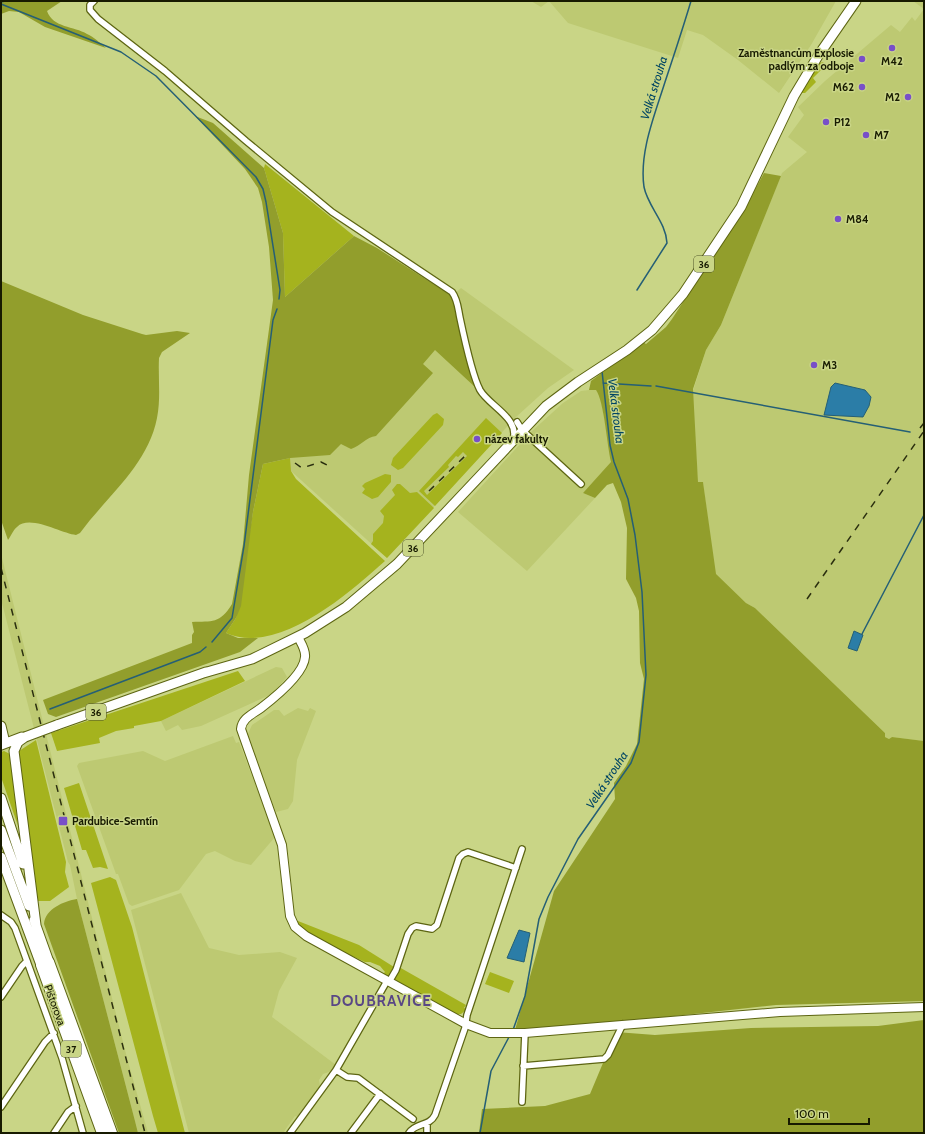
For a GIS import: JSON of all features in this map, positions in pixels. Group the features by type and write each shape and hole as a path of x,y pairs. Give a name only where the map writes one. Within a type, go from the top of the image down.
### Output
{"highway":[{"name":"37","path":"45,963 102,1133"},
{"name":"37","path":"45,963 112,1133"}],"main road":[{"name":"36","path":"3,744 200,674 241,663 271,650 298,637 336,615 385,576 532,420 560,395 631,347 652,330 688,288 748,195 784,115 803,80 856,1"},
{"path":"1,726 3,744"},
{"path":"25,737 18,742 14,751 30,883 31,926"},
{"path":"1,798 30,883"},
{"name":"37","path":"1,830 31,926"},
{"name":"37","path":"1,857 31,926 45,963"},
{"path":"1,878 31,926"}],"street":[{"path":"94,1 90,5 90,10 98,19 165,71 246,141 332,212 452,292 458,305 470,358 480,390 502,413 512,427 514,434 512,441"},
{"path":"502,413 517,422 524,423 532,420"},
{"path":"517,422 522,430 581,484"},
{"path":"512,427 522,430"},
{"path":"298,637 305,654 301,669 272,700 247,717 242,725 242,734 282,845 290,916 293,924 306,936 466,1024 485,1032 510,1034 780,1012 924,1007"},
{"path":"427,1133 428,1123 435,1115 466,1024 522,849"},
{"path":"290,1133 336,1070 388,981 396,970 410,930 416,926 432,929 437,925 459,858 462,854 468,852 516,868"},
{"name":"Pištorova","path":"1,915 14,925 54,1033 83,1133"},
{"path":"1,998 22,966 27,961"},
{"path":"523,1066 604,1059 608,1055 623,1024"},
{"path":"1,1107 45,1042 54,1033"},
{"path":"522,1102 525,1033"},
{"path":"336,1070 346,1076 358,1078 413,1119"},
{"path":"351,1133 380,1094"},
{"path":"54,1133 68,1112 76,1106"},
{"path":"409,1133 414,1126 428,1123"}],"shaded area":[{"path":"62,1 47,11 50,17 59,24 90,35 106,48 45,27 19,12 9,11 1,14 1,2"},
{"path":"531,1 549,1 541,7"},
{"path":"549,1 836,1 811,45 779,93 738,60 703,35 687,30 678,58 568,23"},
{"path":"913,1 924,1 924,9"},
{"path":"924,9 924,741 892,737 889,739 885,737 885,733 755,608 746,603 715,574 703,482 698,482 692,394 706,350 721,325 782,173 807,152 788,137 804,115 798,107 825,81 891,25 900,32 912,17 915,21"},
{"path":"823,62 828,68 824,67 813,78 816,82 805,93 802,93 801,92 817,64"},
{"path":"195,116 213,123 264,168 283,233 285,297 354,236 377,248 452,296 475,387 435,350 423,364 433,373 376,436 369,438 351,449 341,444 330,455 290,458 263,464 253,512 241,606 236,618 226,633 238,638 258,638 240,652 56,717 48,714 43,700 192,643 192,635 194,632 192,622 215,620 224,615 232,604 243,544 249,475 273,300 269,247 262,202 258,188 245,169"},
{"path":"265,164 354,236 285,297 283,233 264,168"},
{"path":"764,173 781,176 721,325 706,350 693,389 698,482 703,482 716,574 746,603 755,608 885,733 885,737 889,739 892,737 924,741 924,1001 776,1005 592,1025 515,1030 554,891 615,799 614,783 626,766 637,744 644,679 640,663 639,611 636,598 626,579 627,528 621,502 613,483 607,485 595,498 583,493 611,462 601,404 596,390 589,390 591,381 643,342 646,344 666,327 750,199"},
{"path":"1,281 83,315 142,334 146,335 177,331 190,333 162,352 159,358 159,396 157,418 145,451 125,479 80,533 76,535 30,523 17,527 8,540 1,520"},
{"path":"461,288 574,370 548,388 516,417 387,558 291,471 265,413 452,296"},
{"path":"596,390 600,395 612,462 583,493 595,498 527,571 458,512 531,432 563,403 581,391"},
{"path":"437,413 444,419 443,425 403,468 398,470 391,465 393,458 433,415"},
{"path":"486,418 502,433 435,506 419,491","holes":["463,452 467,456 427,495 424,491 449,467 448,465 456,456 458,457"]},
{"path":"290,458 291,471 296,479 385,561 332,604 311,618 289,629 268,636 246,638 226,633 236,618 253,512 263,464"},
{"path":"385,474 391,475 391,482 378,497 372,499 362,493 365,489 362,486 365,483"},
{"path":"397,484 400,484 410,493 417,492 434,508 387,558 371,544 373,541 373,534 383,523 384,516 380,511 395,495 392,490"},
{"path":"1,554 127,1058 148,1133 138,1133 77,899 70,865 1,599"},
{"path":"276,667 282,668 287,677 272,694 201,726 182,730 178,725 166,731 161,721"},
{"path":"238,671 245,681 161,721 116,731 99,738 100,743 57,751 51,733"},
{"path":"298,708 308,711 310,708 316,711 297,760 293,801 288,809 276,812 247,736 252,725 274,710 279,710 284,716"},
{"path":"233,736 236,743 239,742 275,837 251,865 235,861 215,851 206,854 179,890 132,906 129,904 118,874 116,874 77,766 79,763 143,751 165,761"},
{"path":"36,740 66,862 65,872 69,887 50,901 38,901 36,899 18,756 19,751"},
{"path":"4,751 10,754 11,759 18,826 1,777 1,752"},
{"path":"79,783 108,869 100,867 93,868 86,850 82,850 64,788"},
{"path":"110,877 116,880 132,927 185,1133 158,1133 153,1116 91,883"},
{"path":"181,893 209,948 239,955 280,952 297,958 279,991 272,1017 336,1065 332,1071 323,1074 319,1080 320,1086 283,1133 189,1133 131,910"},
{"path":"77,899 138,1133 119,1133 44,924 45,919 51,910 61,904"},
{"path":"298,921 359,945 394,967 389,976 385,976 383,974 385,972 380,966 370,962 365,962 352,956 350,957 310,935 298,924"},
{"path":"399,967 466,1005 464,1008 467,1009 461,1014 454,1014 395,982 394,978"},
{"path":"490,972 514,981 509,993 485,984"},
{"path":"924,1020 924,1133 479,1133 482,1109 545,1106 590,1094 616,1032 655,1035 751,1028 878,1026"}],"water":[{"path":"835,383 865,390 871,397 869,406 863,417 824,415 831,387"},
{"path":"854,631 863,635 857,651 848,648"},
{"path":"519,930 530,933 524,962 507,958"}],"waterway":[{"path":"1,2 5,1"},
{"name":"Velká strouha","path":"637,290 667,243 664,228 649,201 644,187 644,160 649,133 691,1"},
{"path":"1,4 121,52 156,76 256,177 263,189 266,202 280,290 279,299"},
{"path":"212,642 232,618 244,546 273,320 277,309"},
{"name":"Velká strouha","path":"513,1030 525,996 539,919 548,897 578,839 631,763 639,742 646,675 642,592 635,535 628,499 614,462 610,445 602,371"},
{"path":"603,383 651,386"},
{"path":"656,386 910,432"},
{"path":"862,634 924,515"},
{"path":"50,709 200,652 206,647"},
{"name":"Velká strouha","path":"480,1133 491,1071 509,1037"}],"railway":[{"path":"920,428 924,423"},
{"path":"807,599 924,431"},
{"path":"429,491 465,456"},
{"path":"295,463 302,468 321,462 327,465"},
{"path":"1,568 145,1133"}],"place":[{"name":"M42","path":"892,48"},
{"name":"Zaměstnancům Explosie padlým za odboje","path":"862,59"},
{"name":"M62","path":"862,87"},
{"name":"M2","path":"908,97"},
{"name":"P12","path":"826,122"},
{"name":"M7","path":"866,135"},
{"name":"M84","path":"838,219"},
{"name":"M3","path":"814,365"},
{"name":"název fakulty","path":"477,439"},
{"name":"Pardubice-Semtín","path":"63,821"}],"district":[{"name":"DOUBRAVICE","path":"381,1001"}]}
